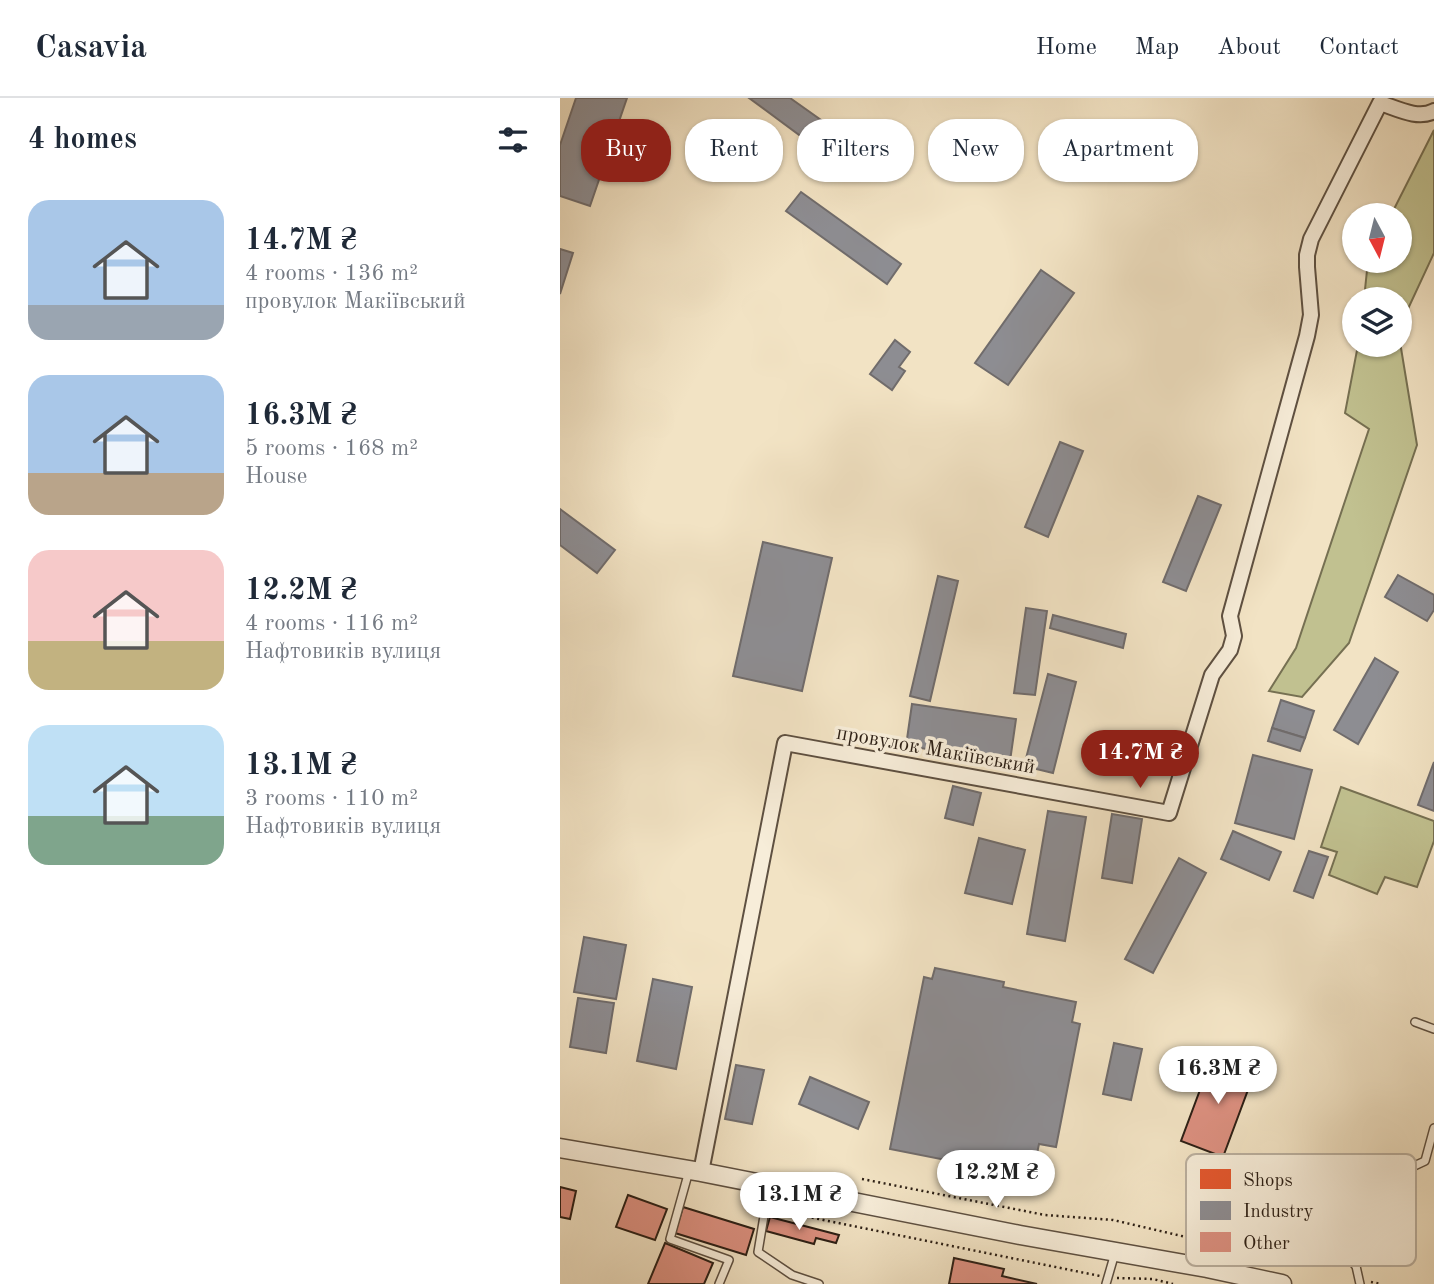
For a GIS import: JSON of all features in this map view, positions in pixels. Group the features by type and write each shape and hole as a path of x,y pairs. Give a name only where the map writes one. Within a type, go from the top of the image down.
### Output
{"street":[{"name":"провулок Макіївський","path":"695,1171 785,743 1169,813 1212,674 1230,650 1234,636 1230,616 1307,336 1311,315 1307,255 1311,239 1380,103 1418,115 1434,111"},
{"path":"560,1148 1186,1264"},
{"path":"1196,1266 1243,1280 1282,1284"}],"lane":[{"path":"1415,1023 1434,1029"},
{"path":"1416,1165 1424,1161 1434,1128"},
{"path":"695,1171 670,1239 729,1260 719,1284"},
{"path":"770,1185 758,1252 792,1275 819,1284"},
{"path":"1107,1281 1116,1252"},
{"path":"1356,1266 1360,1284"}],"path":[{"path":"862,1179 1045,1215 1113,1220 1186,1237"},
{"path":"765,1208 1107,1281 1153,1279 1173,1284"}],"green space":[{"path":"1434,130 1434,253 1412,300 1412,287 1365,287 1367,273 1412,273 1412,203 1397,203"},
{"path":"1356,357 1402,357 1417,445 1349,643 1302,697 1269,691 1296,648 1369,429 1345,413"},
{"path":"1341,787 1434,821 1434,841 1417,887 1385,877 1377,894 1329,875 1337,852 1321,847"}],"building: Industry":[{"path":"576,98 627,98 620,119 581,119 581,182 598,182 590,206 560,196 560,145"},
{"path":"749,98 790,98 820,119 797,119 797,133 783,123 783,119 778,119"},
{"path":"801,192 901,264 887,284 786,211"},
{"path":"560,249 573,253 560,294"},
{"path":"1041,270 1074,293 1008,385 975,363"},
{"path":"895,340 910,352 899,367 905,371 892,390 870,374"},
{"path":"1060,442 1083,451 1048,537 1025,527"},
{"path":"1198,496 1221,505 1186,591 1163,582"},
{"path":"560,509 615,550 597,573 560,545"},
{"path":"763,542 832,558 802,691 733,676"},
{"path":"1398,575 1434,595 1434,610 1427,621 1385,597"},
{"path":"938,576 958,581 930,701 910,696"},
{"path":"1026,608 1047,611 1035,695 1014,693"},
{"path":"1053,615 1126,634 1123,648 1050,628"},
{"path":"1375,658 1398,672 1358,744 1334,730"},
{"path":"1048,674 1076,682 1053,773 1024,766"},
{"path":"1281,700 1314,711 1305,738 1272,728"},
{"path":"912,704 1016,719 1010,761 906,746"},
{"path":"1272,728 1305,738 1300,751 1268,741"},
{"path":"1253,755 1312,770 1294,839 1235,823"},
{"path":"1434,762 1434,811 1418,805"},
{"path":"953,786 981,793 973,825 945,818"},
{"path":"1048,811 1086,817 1065,941 1027,934"},
{"path":"1112,814 1142,819 1132,883 1102,878"},
{"path":"1233,831 1281,852 1269,880 1221,859"},
{"path":"979,838 1025,850 1012,904 965,893"},
{"path":"1309,851 1328,857 1313,898 1294,891"},
{"path":"1179,858 1206,873 1153,973 1125,959"},
{"path":"584,937 626,945 616,999 574,992"},
{"path":"935,968 1004,982 1003,987 1076,1002 1072,1022 1080,1024 1056,1147 1039,1144 1032,1177 890,1149 924,977 932,979"},
{"path":"653,979 692,987 676,1069 637,1061"},
{"path":"578,998 614,1003 606,1053 570,1047"},
{"path":"1114,1043 1142,1049 1131,1100 1103,1094"},
{"path":"736,1065 764,1070 752,1124 725,1119"},
{"path":"810,1077 869,1102 858,1129 799,1104"}],"building: Other":[{"path":"1213,1055 1255,1071 1224,1154 1215,1154 1181,1141"},
{"path":"560,1187 576,1191 570,1219 560,1217"},
{"path":"628,1195 667,1209 655,1240 616,1227"},
{"path":"683,1207 754,1229 746,1255 675,1233"},
{"path":"770,1217 839,1235 836,1243 816,1238 814,1244 766,1231"},
{"path":"665,1243 713,1263 704,1284 648,1284"},
{"path":"954,1258 1004,1269 1002,1276 1037,1284 949,1284"}]}
